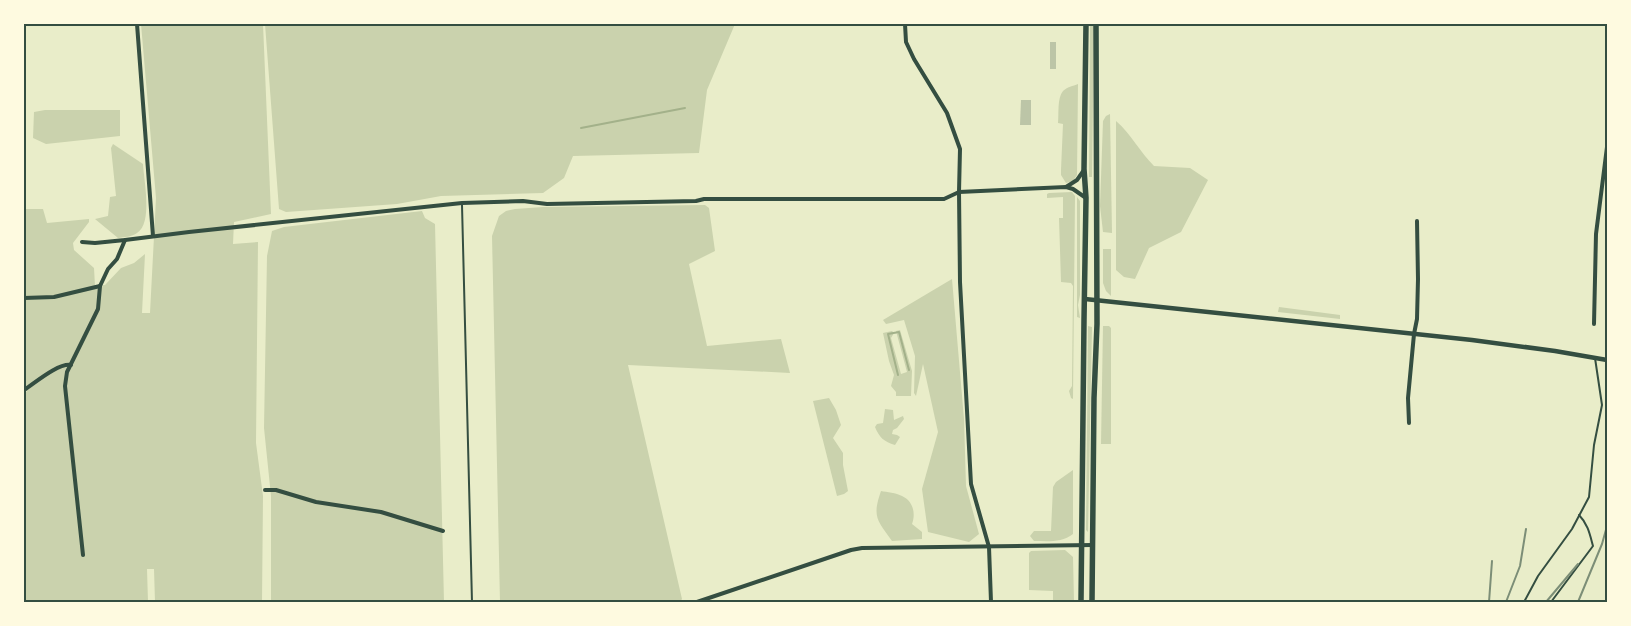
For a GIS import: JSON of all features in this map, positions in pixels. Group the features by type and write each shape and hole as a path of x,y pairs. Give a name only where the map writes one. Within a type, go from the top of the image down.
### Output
{"highway":[{"path":"1081,602 1086,198 1084,169 1086,24"},
{"path":"1092,602 1096,300 1096,24"}],"street":[{"path":"136,24 153,236"},
{"path":"905,24 906,42 914,59 947,113 960,149 958,192 960,282 971,484 989,547 991,602"},
{"path":"1594,324 1596,234 1607,147"},
{"path":"1066,187 1077,180 1084,169"},
{"path":"82,242 95,243 125,240 462,203 523,201 556,204 696,201 704,198 944,199 958,192 1066,187 1073,188 1086,198"},
{"path":"1409,423 1408,398 1417,319 1417,221"},
{"path":"83,555 65,386 67,372 98,309 100,286 108,269 117,259 125,240"},
{"path":"24,298 54,296 100,286"},
{"path":"1085,300 1414,334 1518,346 1607,360"},
{"path":"24,390 59,367 66,364 71,365"},
{"path":"265,490 276,490 325,503 381,512 443,531"},
{"path":"697,602 851,550 862,548 1093,545"}],"lane":[{"path":"462,203 472,602"},
{"path":"1524,602 1538,576 1572,529 1589,497 1594,445 1602,405 1595,358"},
{"path":"1551,602 1593,546 1584,520 1579,515"}],"green space":[{"path":"141,24 263,24 271,214 234,222 233,244 258,242 256,443 263,496 262,602 155,602 154,569 147,569 148,602 24,602 24,394 27,391 24,383 24,209 43,209 47,223 89,219 89,222 73,243 74,250 94,268 95,286 105,285 121,268 134,263 145,254 142,313 150,313 156,198"},
{"path":"265,24 735,24 707,90 699,153 573,156 564,178 543,193 441,196 397,204 286,212 279,209"},
{"path":"1090,24 1094,24 1092,177 1089,177"},
{"path":"1078,84 1077,175 1073,181 1066,183 1061,175 1063,124 1058,123 1059,102 1063,91"},
{"path":"45,110 120,110 120,136 46,144 33,138 34,112"},
{"path":"1110,114 1112,233 1103,232 1100,206 1103,121"},
{"path":"1116,121 1154,166 1190,168 1208,180 1181,232 1149,248 1135,279 1124,277 1116,270"},
{"path":"113,144 143,164 146,202 145,221 137,233 128,237 118,238 95,219 108,216 110,197 116,196 111,148"},
{"path":"1072,192 1075,196 1073,399 1069,391 1072,386 1073,286 1071,283 1061,282 1059,218 1063,218 1063,197 1047,198 1049,193"},
{"path":"1077,197 1080,201 1080,295 1078,305 1080,318 1077,317"},
{"path":"705,205 709,208 715,251 689,264 707,346 781,339 790,373 628,365 682,599 680,602 500,602 492,236 499,216 506,211 515,209 543,207"},
{"path":"422,211 425,218 435,224 444,602 271,602 271,496 264,428 267,256 272,231 284,227"},
{"path":"1103,249 1111,249 1111,296 1106,291 1103,283"},
{"path":"952,279 964,419 966,486 979,534 969,542 928,532 922,489 938,432 923,364 916,396 914,393 915,356 904,320 886,324 883,320"},
{"path":"1279,307 1340,315 1340,319 1278,312"},
{"path":"1088,326 1092,327 1088,532 1086,530"},
{"path":"1103,326 1111,328 1111,444 1101,444"},
{"path":"900,330 912,371 911,396 896,396 896,392 891,386 894,375 883,333 892,331 894,333 891,338 901,374 907,372 896,331"},
{"path":"829,398 836,410 841,425 833,438 843,453 843,465 848,491 837,496 813,401"},
{"path":"885,409 893,410 894,420 903,416 904,419 893,430 892,434 900,437 895,445 882,439 875,427 877,424 883,423"},
{"path":"1073,470 1073,534 1059,540 1034,541 1030,536 1034,531 1051,531 1053,487 1056,482"},
{"path":"881,491 900,495 909,501 913,508 912,524 922,532 922,539 892,541 878,518 877,507"},
{"path":"1065,550 1073,557 1074,602 1053,602 1053,591 1029,590 1029,553 1031,551"}],"building":[{"path":"1050,42 1056,42 1056,69 1050,69"},
{"path":"1021,100 1031,100 1031,125 1020,125"}],"waterway":[{"path":"581,128 685,108"},
{"path":"898,375 888,334 899,332 909,370"}],"railway":[{"path":"1578,602 1602,544 1607,526"},
{"path":"1506,602 1520,566 1526,529"},
{"path":"1489,602 1492,561"},
{"path":"1546,602 1578,564"}]}
